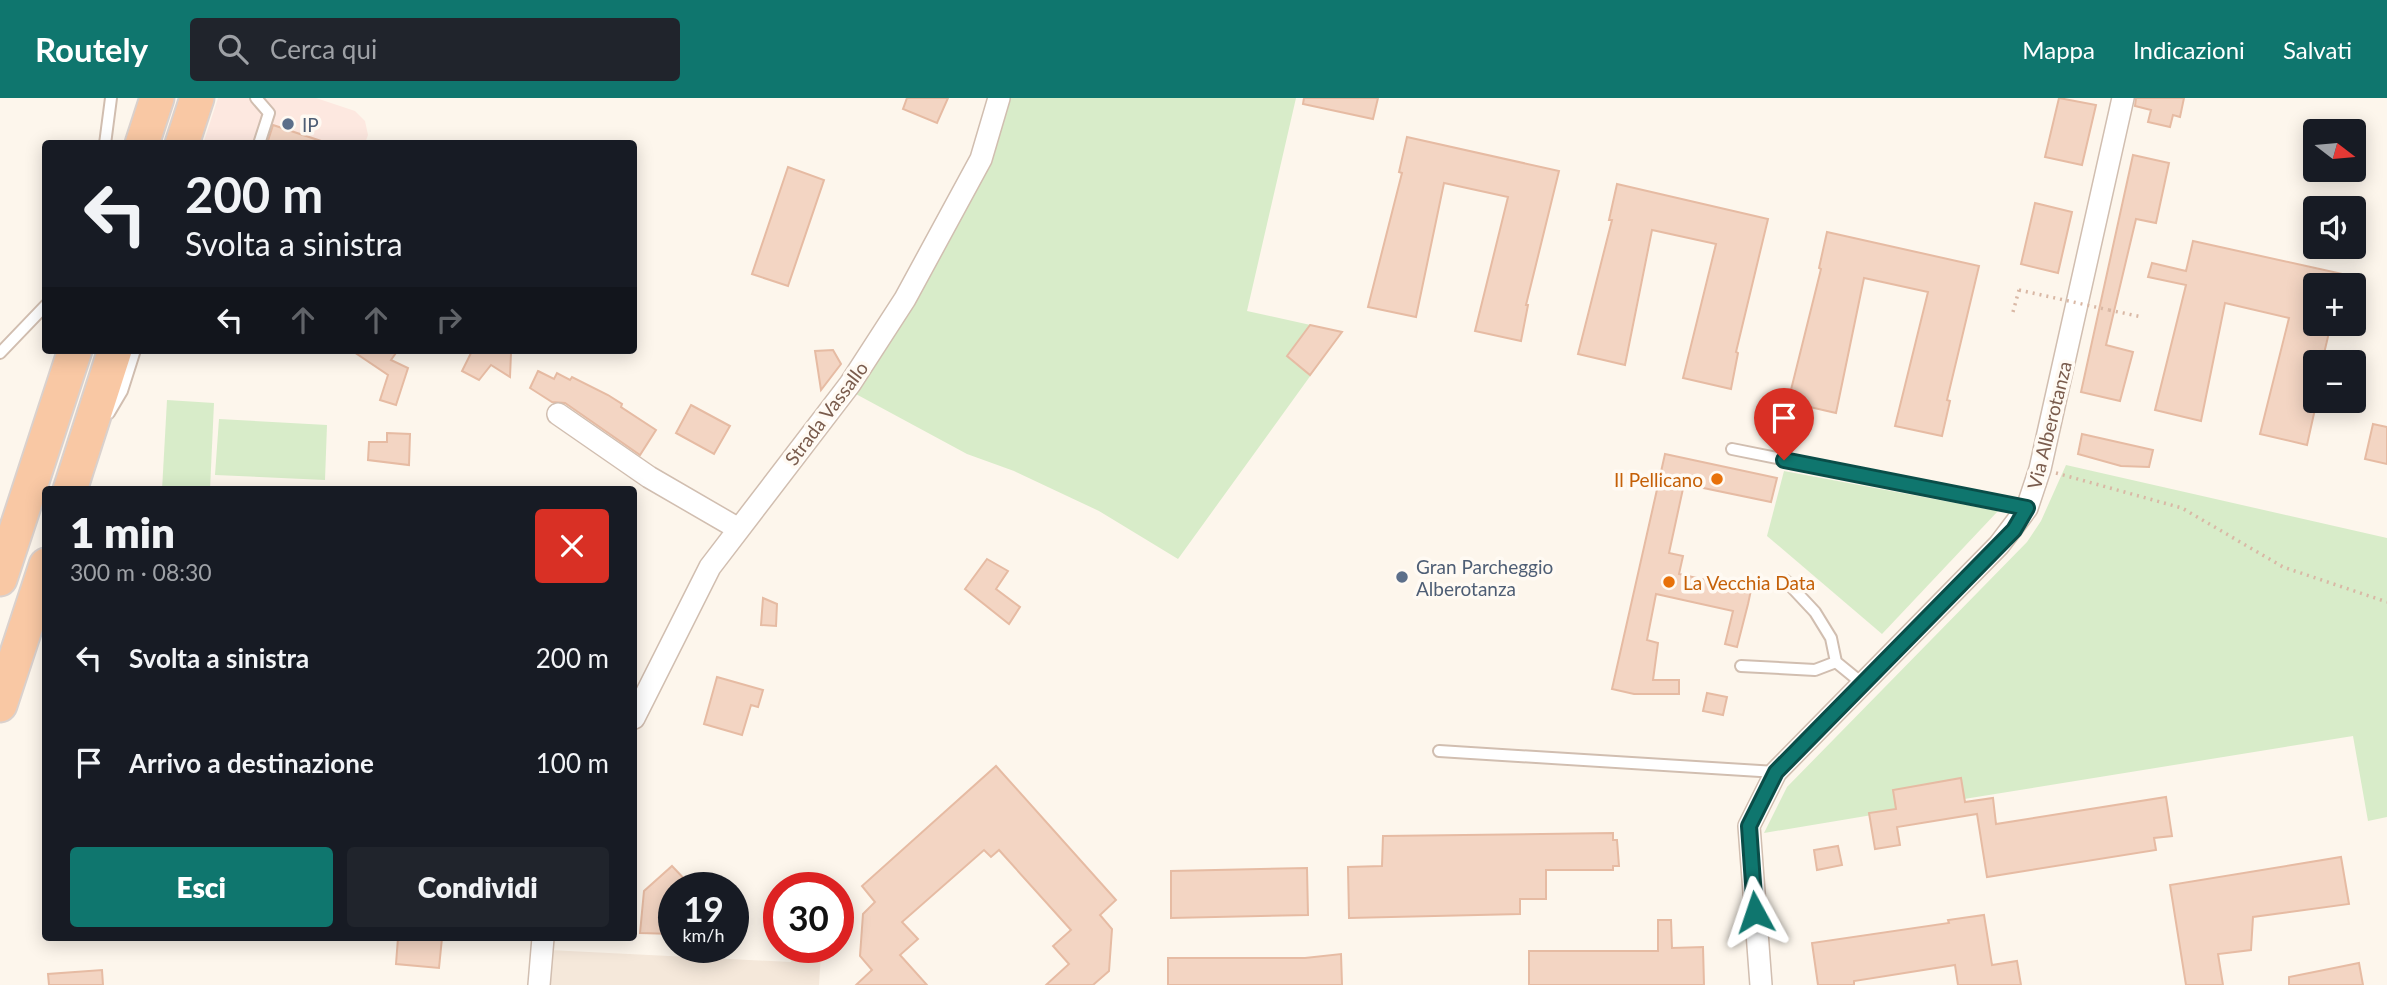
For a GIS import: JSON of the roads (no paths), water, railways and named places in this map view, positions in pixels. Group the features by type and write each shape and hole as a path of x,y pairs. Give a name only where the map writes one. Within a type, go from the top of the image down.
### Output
{"highway":[{"path":"143,140 157,98"},
{"path":"183,140 197,98"},
{"path":"0,579 74,354"},
{"path":"74,478 114,354"},
{"path":"0,705 42,577"}],"street":[{"name":"Strada Vassallo","path":"637,712 688,604 737,528 850,384 891,323 981,159 999,98"},
{"name":"Via Alberotanza","path":"1761,985 1749,826 1776,772 2014,530 2027,508 2040,469 2123,98"},
{"path":"558,414 649,477 737,528"},
{"path":"539,985 543,941"}],"lane":[{"path":"106,140 111,98"},
{"path":"257,98 269,113 260,140"},
{"path":"0,353 42,309"},
{"path":"74,478 122,391 134,354"},
{"path":"1732,449 2027,508"},
{"path":"1786,581 1815,612 1831,638 1836,662 1863,684"},
{"path":"1741,666 1815,670 1836,662"},
{"path":"1439,751 1776,772"}],"place":[{"name":"IP","path":"288,124"},
{"name":"Il Pellicano","path":"1717,479"},
{"name":"Gran Parcheggio Alberotanza","path":"1402,577"},
{"name":"La Vecchia Data","path":"1669,582"}]}
